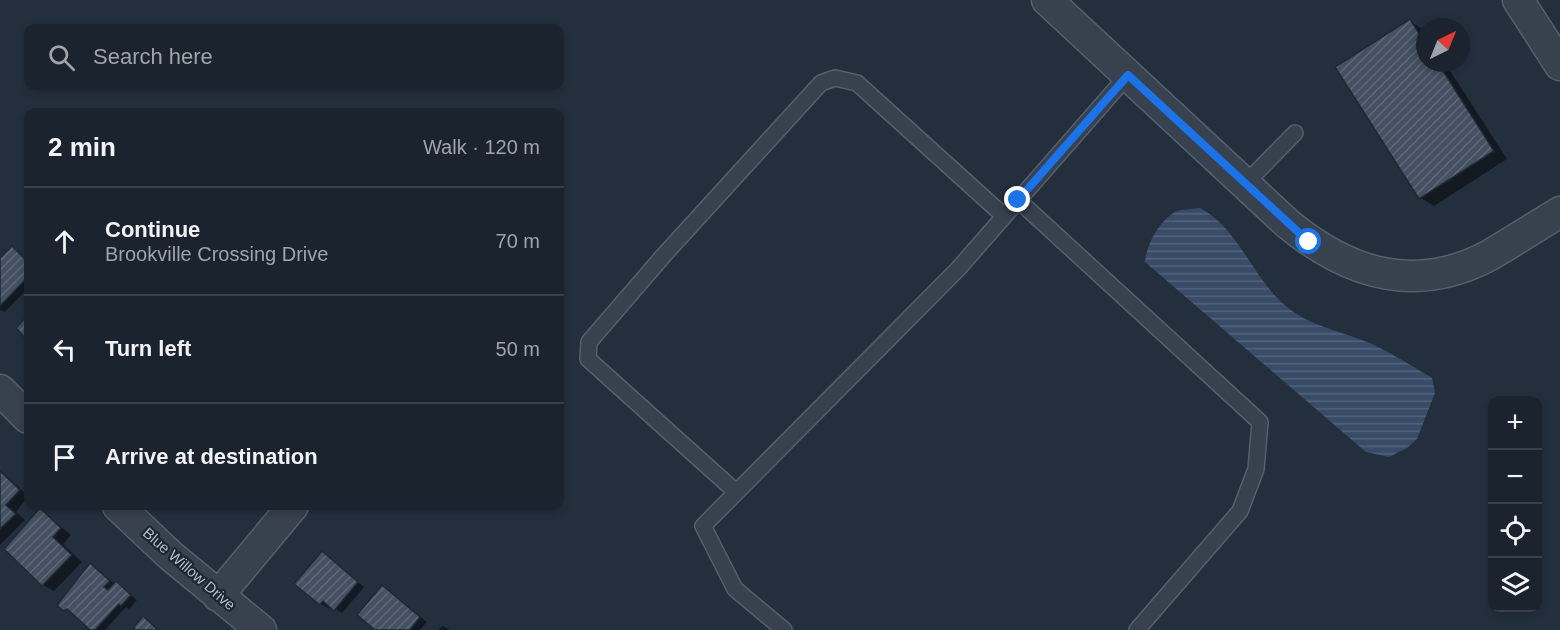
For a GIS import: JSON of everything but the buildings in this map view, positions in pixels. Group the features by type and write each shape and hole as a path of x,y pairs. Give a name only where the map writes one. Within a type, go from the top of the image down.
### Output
{"street":[{"path":"1047,0 1287,224 1328,254 1351,265 1378,273 1407,276 1461,267 1488,255 1560,212"},
{"path":"1518,0 1560,65"},
{"path":"0,390 24,414"},
{"name":"Blue Willow Drive","path":"122,510 218,596 261,630"},
{"path":"218,596 290,510"}],"lane":[{"path":"784,630 735,589 703,526 950,277 1128,75"},
{"path":"736,492 588,359 589,342 672,246 821,83 835,78 857,83 1004,216"},
{"path":"1245,184 1294,133"},
{"path":"1018,200 1260,422 1256,469 1240,511 1137,630"}],"water":[{"path":"1200,208 1227,230 1269,288 1295,313 1313,323 1372,344 1432,378 1435,393 1417,439 1407,448 1389,457 1366,452 1145,262 1151,242 1169,216 1178,211"}],"route":[{"path":"1018,200 1128,75 1309,242"}]}
